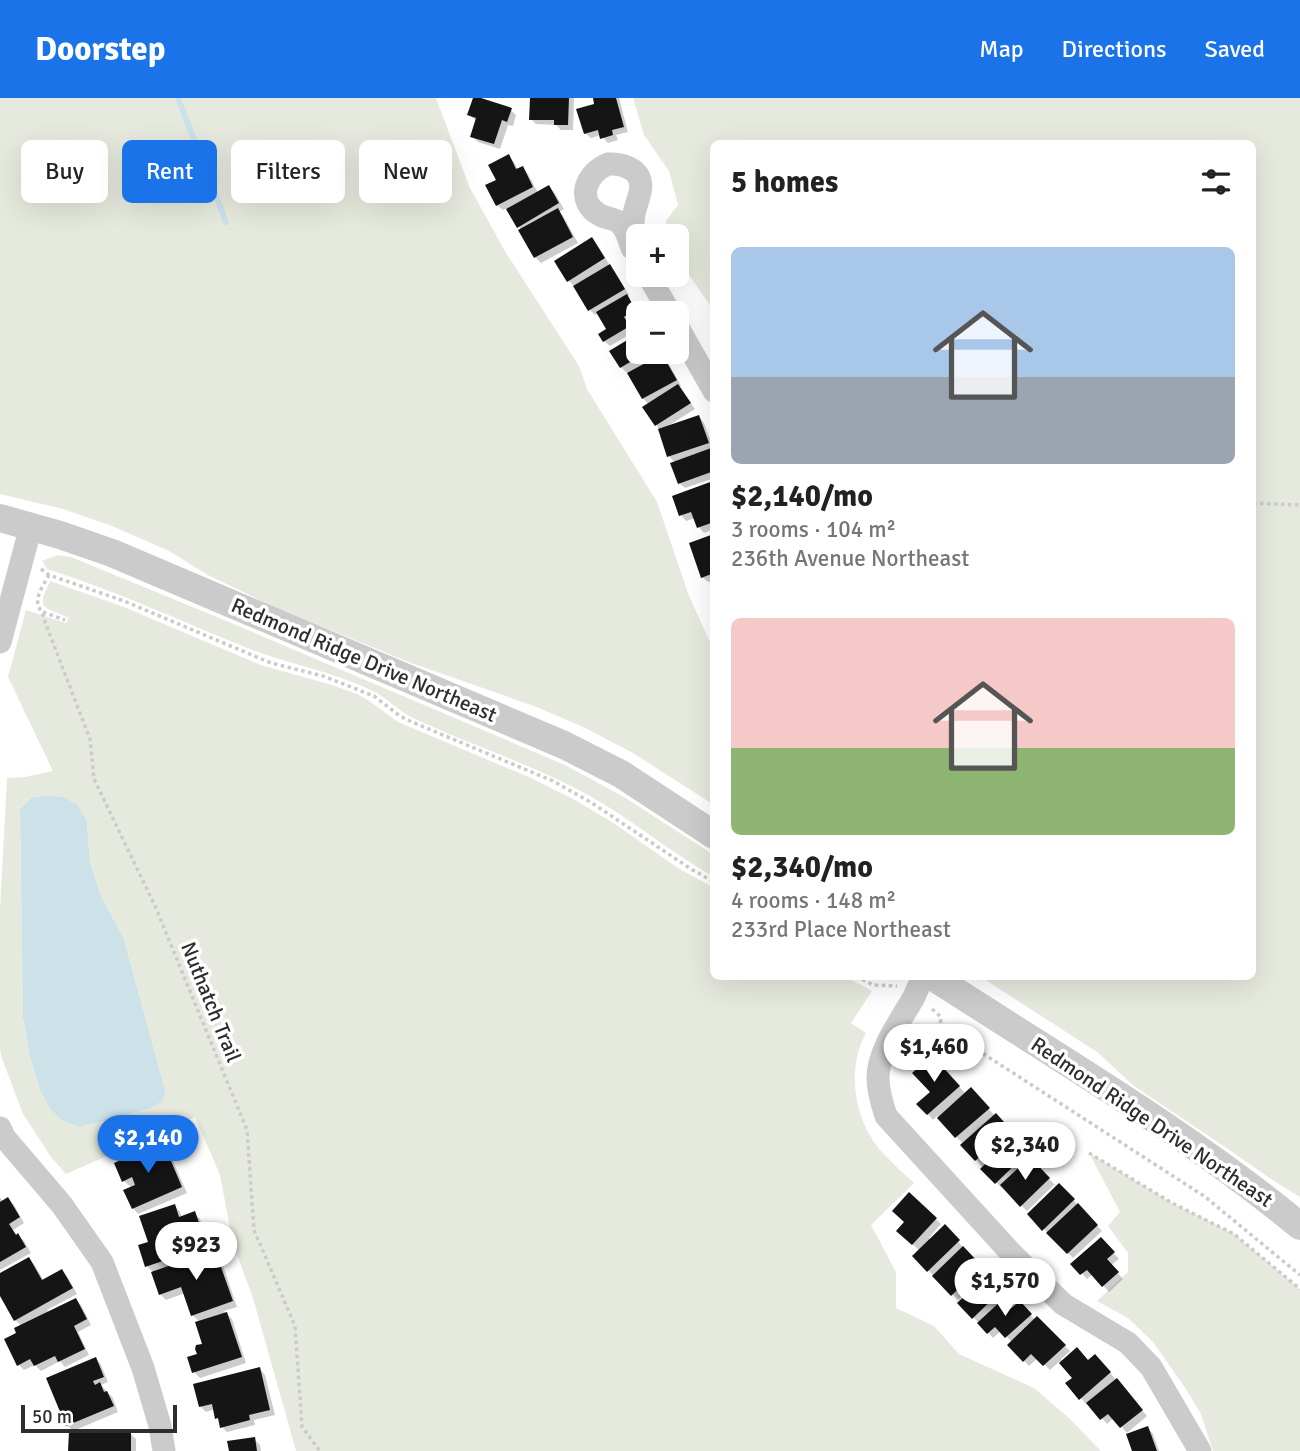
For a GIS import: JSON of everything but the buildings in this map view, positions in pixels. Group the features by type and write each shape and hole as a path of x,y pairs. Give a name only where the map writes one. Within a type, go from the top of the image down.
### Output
{"street":[{"path":"689,347 710,384"},
{"name":"Redmond Ridge Drive Northeast","path":"1,522 31,526 112,553 564,745 621,774 710,832"},
{"path":"0,642 31,526"},
{"path":"921,980 886,1046 878,1076 880,1098 886,1116 1011,1253 1063,1304 1128,1343 1151,1367 1200,1451"},
{"name":"Redmond Ridge Drive Northeast","path":"938,980 1189,1142 1300,1226"},
{"path":"0,1128 4,1137 62,1205 102,1262 143,1367 160,1426 164,1451"}],"path":[{"path":"1256,503 1300,505"},
{"path":"39,567 49,575 124,601 271,663 323,676 374,696 412,722 553,781 592,803 710,880"},
{"name":"Nuthatch Trail","path":"49,575 39,597 39,607 90,739 94,779 155,906 247,1130 254,1230 295,1326 302,1427 320,1451"},
{"path":"43,612 65,621"},
{"path":"864,980 873,985 890,986"},
{"path":"933,1010 940,1016 941,1023 948,1031 1204,1196 1300,1275"},
{"path":"1089,1153 1172,1203 1234,1234 1300,1289"}],"shaded area":[{"path":"0,98 436,98 452,140 359,140 359,203 452,203 452,140 470,188 506,253 579,366 587,389 657,502 689,596 710,642 710,802 633,753 583,727 534,706 411,663 272,606 208,575 169,551 112,526 63,509 0,494"},
{"path":"633,98 1300,98 1300,1197 1134,1086 1097,1052 986,980 1256,980 1256,140 710,140 710,305 689,275 689,224 666,224 678,205 669,171 644,135"},
{"path":"58,555 71,557 565,765 624,797 710,852 710,875 590,796 525,765 415,719 375,692 250,649 124,597 47,569 42,561"},
{"path":"50,581 124,607 261,665 357,694 398,722 531,778 575,800 678,868 710,886 710,980 852,980 872,991 851,1023 866,1033 856,1062 859,1110 872,1139 914,1183 871,1225 896,1272 896,1308 934,1326 959,1354 1034,1388 1069,1418 1101,1451 296,1451 253,1298 233,1244 220,1175 195,1117 66,1174 51,1157 23,1114 1,1056 0,909 7,778 53,771 8,677 26,610 66,623 69,618 43,605 43,597","holes":["31,798 87,822 90,862 101,896 123,937 79,1127 63,1121 50,1109 40,1090 30,1057 23,1018 20,809"]},
{"path":"1089,1153 1172,1203 1234,1234 1300,1289 1300,1451 1213,1451 1201,1414 1153,1342 1128,1318 1097,1301 1128,1272 1128,1253 1108,1226 1120,1212"}],"water":[{"path":"63,797 78,805 87,822 90,862 101,896 123,937 165,1091 162,1101 151,1108 79,1127 63,1121 50,1109 40,1090 30,1057 23,1018 20,809 31,798"}],"waterway":[{"path":"178,98 226,222"}]}
